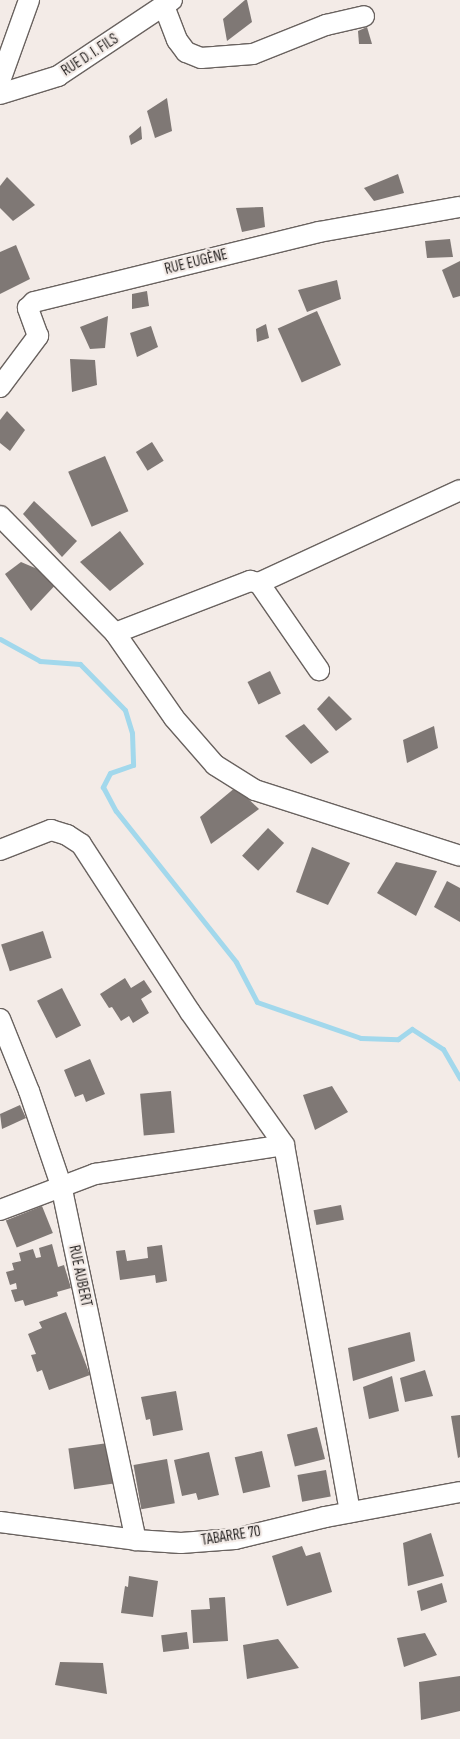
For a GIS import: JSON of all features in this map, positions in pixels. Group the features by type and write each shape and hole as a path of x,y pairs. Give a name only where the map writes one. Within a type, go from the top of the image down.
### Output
{"street":[{"path":"0,81 29,0"},
{"path":"168,3 177,40 186,52 201,58 253,54 326,25 364,16"},
{"name":"RUE D. I. FILS","path":"0,94 58,76 168,3"},
{"name":"RUE EUGÈNE","path":"0,387 38,336 28,308 34,302 319,232 460,207"},
{"path":"115,634 250,581 259,583 460,490"},
{"path":"0,516 115,634 174,718 215,765 255,790 460,856"},
{"path":"259,583 319,670"},
{"path":"0,850 51,830 67,835 81,844 190,1012 284,1145 350,1512"},
{"name":"RUE AUBERT","path":"0,1019 29,1091 61,1185 136,1540"},
{"path":"0,1210 61,1185 95,1174 284,1145"},
{"name":"TABARRE 70","path":"0,1522 136,1540 181,1543 235,1539 350,1512 460,1492"}],"building":[{"path":"247,0 252,22 227,41 223,19"},
{"path":"367,27 372,44 359,44 358,31"},
{"path":"167,98 172,131 155,138 147,111"},
{"path":"141,126 142,139 131,145 129,136"},
{"path":"398,174 404,193 374,201 364,188"},
{"path":"7,177 35,205 13,221 0,208 0,186"},
{"path":"263,207 265,227 242,232 236,208"},
{"path":"450,239 453,257 427,258 425,241"},
{"path":"16,245 30,279 0,294 0,252"},
{"path":"460,261 460,296 453,298 442,270"},
{"path":"337,280 341,299 307,312 298,290"},
{"path":"147,291 149,306 132,309 132,294"},
{"path":"317,311 341,365 302,382 278,328"},
{"path":"108,316 105,348 90,349 80,327"},
{"path":"266,324 269,338 257,342 256,329"},
{"path":"151,326 158,347 137,357 130,333"},
{"path":"70,359 95,360 97,385 72,392"},
{"path":"7,411 25,430 10,451 0,443 0,420"},
{"path":"152,442 164,461 148,471 136,452"},
{"path":"105,456 128,511 92,527 68,472"},
{"path":"34,501 77,541 62,557 23,514"},
{"path":"120,531 144,564 110,591 80,562"},
{"path":"21,562 61,579 31,611 5,574"},
{"path":"270,671 281,693 258,704 248,682"},
{"path":"329,696 352,719 336,731 317,709"},
{"path":"304,724 329,752 311,764 285,736"},
{"path":"434,726 438,748 407,763 403,740"},
{"path":"236,787 259,809 211,844 200,817"},
{"path":"268,828 284,843 258,871 242,856"},
{"path":"312,847 350,863 328,905 296,892"},
{"path":"396,862 437,871 416,916 377,893"},
{"path":"447,881 460,888 460,922 434,907"},
{"path":"43,931 52,958 10,971 1,945"},
{"path":"125,978 131,988 144,980 152,992 141,999 149,1013 133,1023 129,1016 121,1021 100,994"},
{"path":"62,988 81,1025 56,1038 37,1001"},
{"path":"90,1059 105,1094 86,1102 83,1094 75,1097 64,1070"},
{"path":"332,1086 348,1112 315,1130 303,1095"},
{"path":"171,1091 175,1133 144,1136 140,1094"},
{"path":"20,1105 26,1118 2,1129 0,1114"},
{"path":"341,1205 344,1220 316,1225 314,1210"},
{"path":"42,1206 53,1233 17,1247 6,1221"},
{"path":"52,1244 58,1267 64,1265 71,1288 57,1292 58,1296 25,1306 23,1300 15,1302 11,1290 17,1289 16,1283 10,1285 6,1272 14,1270 12,1263 21,1261 19,1253 33,1249 36,1258 41,1257 39,1248"},
{"path":"162,1245 167,1281 156,1283 155,1275 120,1280 116,1251 125,1250 127,1261 148,1258 147,1247"},
{"path":"66,1312 90,1375 49,1390 42,1370 37,1372 31,1355 36,1354 28,1334 42,1328 39,1322"},
{"path":"410,1332 415,1361 353,1381 348,1348"},
{"path":"425,1370 433,1396 405,1402 400,1378"},
{"path":"392,1376 399,1411 369,1419 363,1387"},
{"path":"176,1391 183,1430 153,1436 150,1419 146,1420 141,1397"},
{"path":"460,1415 460,1457 458,1458 451,1416"},
{"path":"317,1427 325,1459 295,1467 287,1434"},
{"path":"108,1443 114,1484 74,1489 68,1449"},
{"path":"262,1451 270,1487 243,1493 235,1457"},
{"path":"209,1452 219,1495 198,1500 196,1493 182,1496 174,1460"},
{"path":"167,1459 175,1503 141,1509 134,1465"},
{"path":"326,1470 331,1497 302,1502 297,1475"},
{"path":"431,1533 444,1576 408,1586 403,1543"},
{"path":"302,1546 306,1556 320,1552 332,1592 287,1606 272,1556"},
{"path":"129,1576 158,1581 153,1617 121,1613 125,1586 128,1587"},
{"path":"442,1583 447,1602 421,1611 417,1591"},
{"path":"225,1597 228,1641 193,1643 191,1610 210,1609 209,1598"},
{"path":"187,1632 189,1649 163,1652 161,1635"},
{"path":"425,1633 437,1655 404,1667 397,1638"},
{"path":"278,1639 299,1668 247,1679 243,1645"},
{"path":"60,1662 103,1663 107,1694 55,1685"},
{"path":"460,1676 460,1711 421,1720 419,1682"}],"waterway":[{"path":"0,639 40,661 80,664 125,710 132,733 133,765 110,773 103,787 116,811 236,962 257,1002 361,1038 398,1039 412,1029 443,1049 460,1079"}]}
